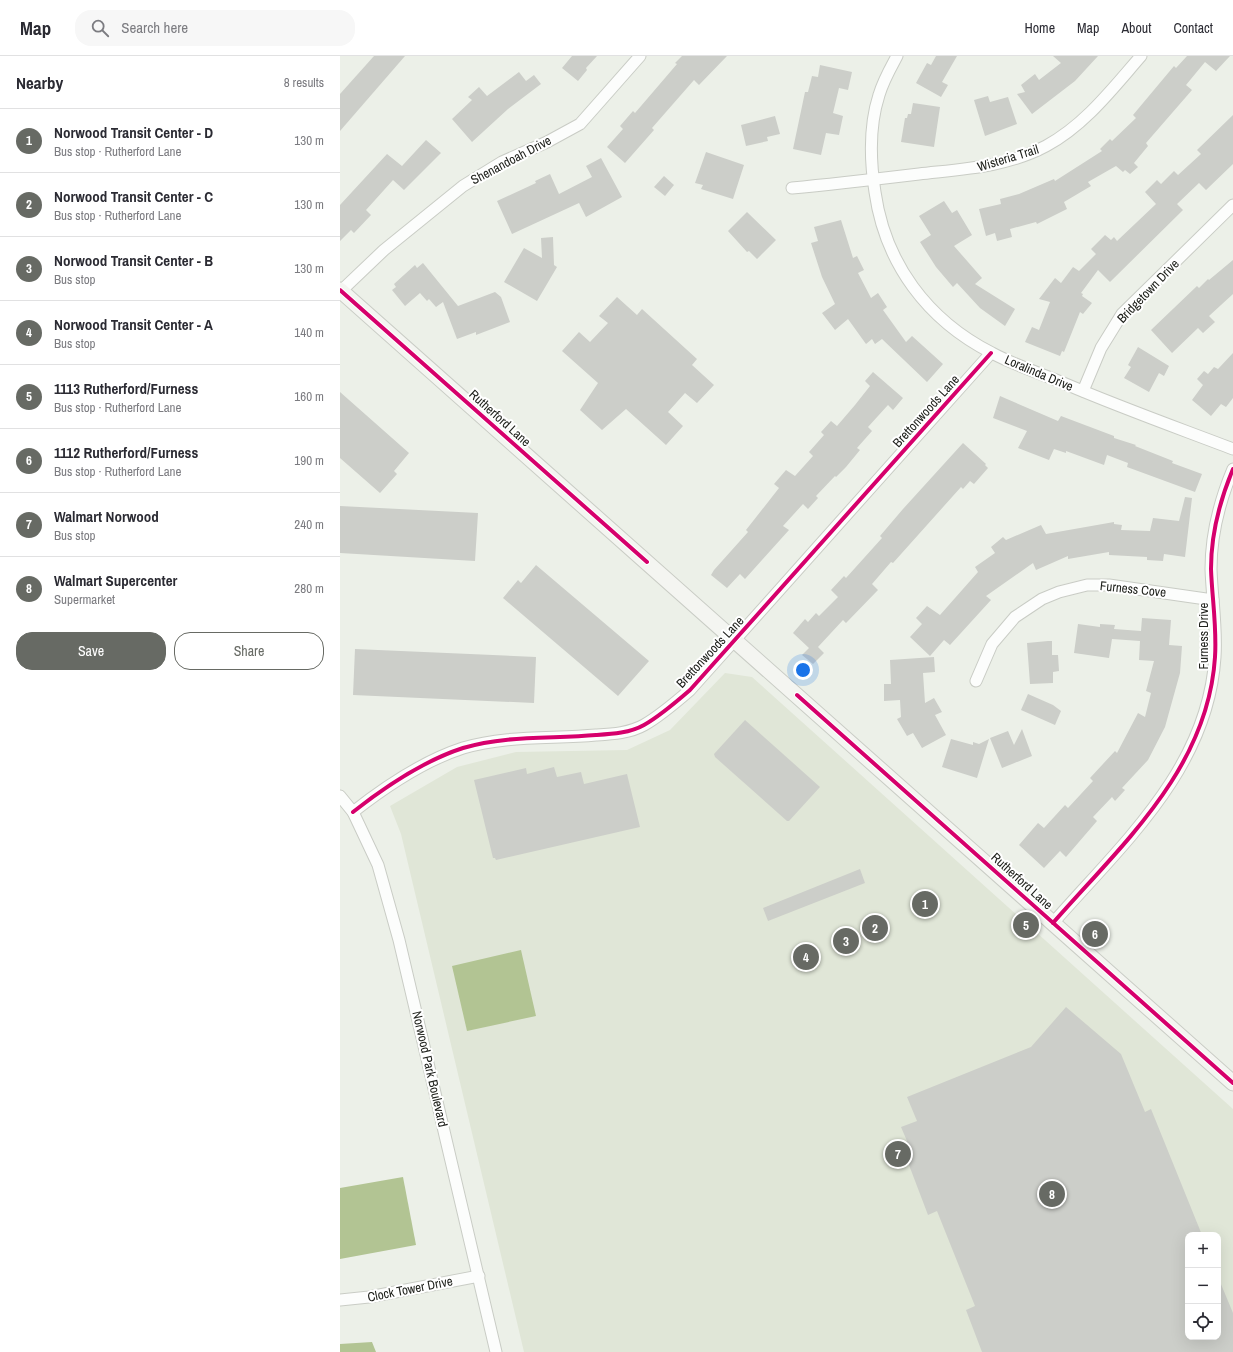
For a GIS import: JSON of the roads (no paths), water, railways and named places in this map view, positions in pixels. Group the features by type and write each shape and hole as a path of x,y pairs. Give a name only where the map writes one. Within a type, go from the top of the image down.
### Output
{"street":[{"name":"Shenandoah Drive","path":"340,291 384,250 463,186 502,162 547,142 580,124 640,56"},
{"name":"Loralinda Drive","path":"897,56 878,95 872,130 871,160 873,180 878,214 890,249 907,281 930,309 957,332 991,353 1083,391 1233,449"},
{"name":"Wisteria Trail","path":"792,188 977,168 1012,160 1046,146 1074,127 1141,56"},
{"name":"Bridgetown Drive","path":"1083,391 1101,348 1122,314 1233,205"},
{"name":"Rutherford Lane","path":"340,291 1233,1083"},
{"name":"Brettonwoods Lane","path":"353,812 378,792 413,770 463,748 505,740 617,733 642,726 660,715 690,690 991,353"},
{"name":"Furness Drive","path":"1052,922 1141,824 1166,792 1181,769 1193,744 1207,708 1212,683 1215,656 1211,568 1213,540 1221,501 1233,469"},
{"name":"Furness Cove","path":"976,681 992,644 1015,617 1042,599 1060,592 1087,585 1109,585 1213,600"},
{"name":"Norwood Park Boulevard","path":"340,796 353,812 378,865 397,934 496,1352"},
{"name":"Clock Tower Drive","path":"340,1300 369,1297 479,1276"}],"place":[{"name":"Norwood Transit Center - D","path":"925,904"},
{"name":"1113 Rutherford/Furness","path":"1026,925"},
{"name":"Norwood Transit Center - C","path":"875,928"},
{"name":"1112 Rutherford/Furness","path":"1095,934"},
{"name":"Norwood Transit Center - B","path":"846,941"},
{"name":"Norwood Transit Center - A","path":"806,957"},
{"name":"Walmart Norwood","path":"898,1154"},
{"name":"Walmart Supercenter","path":"1052,1194"}]}
